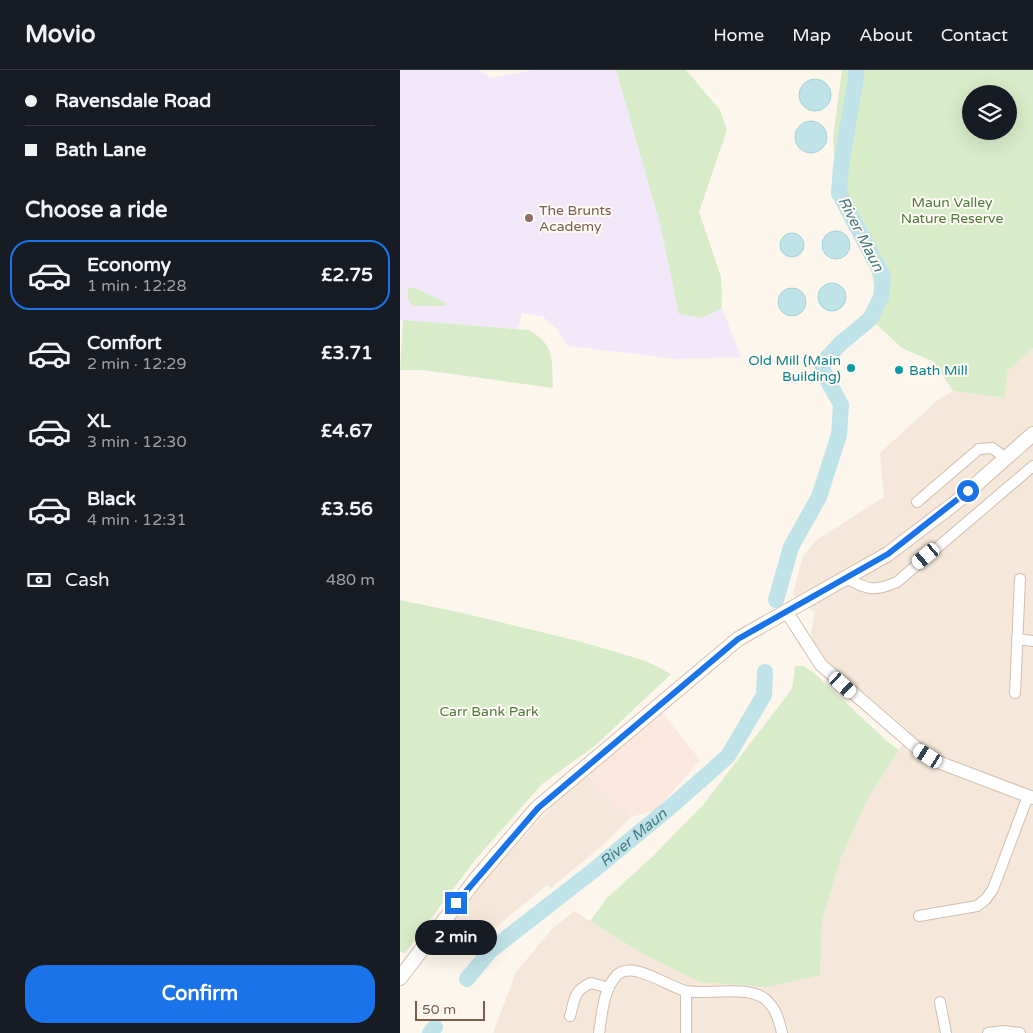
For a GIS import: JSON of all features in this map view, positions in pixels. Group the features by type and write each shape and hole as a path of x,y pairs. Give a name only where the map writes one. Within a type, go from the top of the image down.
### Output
{"main road":[{"path":"400,978 476,879 538,808 738,639 888,554 955,503 1033,434"}],"street":[{"path":"917,502 979,449 992,448 1006,458"},
{"path":"846,578 863,587 882,588 897,582 1033,466"},
{"path":"1014,693 1020,579"},
{"path":"786,611 821,665 918,749 938,762 1031,797 993,889 986,899 976,906 919,916"},
{"path":"1017,640 1033,641"},
{"path":"600,1033 608,988 618,974 629,970 640,972 686,991 748,993 765,998 777,1012 782,1033"},
{"path":"570,1016 577,991 591,983 608,988"},
{"path":"686,991 686,1033"},
{"path":"940,1002 946,1033"},
{"path":"988,1033 1003,1031 1020,1033"}],"shaded area":[{"name":"The Brunts Academy","path":"400,70 480,70 490,78 533,70 616,70 660,223 721,277 722,308 741,357 677,359 568,346 557,329 543,317 522,313 518,329 400,320"},
{"path":"1033,348 1033,1033 493,1033 516,972 552,929 574,911 638,951 820,946 822,921 841,858 866,802 899,750 908,730 815,651 811,632 815,613 793,594 803,556 818,539 884,497 880,453 939,399 953,391 1003,398 1008,370"},
{"path":"659,708 700,760 653,811 631,817 586,774"},
{"path":"586,774 631,817 604,844 551,888 547,885 474,945 448,920 551,807"}],"green space":[{"path":"616,70 686,70 720,110 727,130 699,212 721,277 722,308 702,318 679,314 660,224"},
{"name":"Maun Valley Nature Reserve","path":"842,70 1033,70 1033,348 1008,370 1004,398 953,391 934,362 902,348 876,324 877,306 871,267 837,205 833,138"},
{"path":"413,287 446,304 444,306 413,306 409,300 408,289"},
{"path":"403,320 528,330 537,335 548,347 552,362 553,388 423,370 400,370"},
{"name":"Carr Bank Park","path":"400,600 582,642 646,661 671,674 596,745 542,784 475,860 405,953 400,952"},
{"path":"795,666 803,666 813,672 899,750 866,802 841,858 822,921 820,975 768,987 700,982 638,951 590,921 608,897 651,858 703,805 792,689"}],"water":[{"path":"815,79 821,80 826,84 830,89 830,101 826,106 821,110 815,111 809,110 804,106 800,101 799,95 800,89 804,84 809,80"},
{"path":"811,121 817,122 822,126 826,131 826,143 822,148 817,152 811,153 805,152 800,148 796,143 795,137 796,131 800,126 805,122"},
{"path":"836,231 846,235 850,245 846,255 836,259 826,255 822,245 826,235"},
{"path":"792,233 801,236 804,245 801,254 792,257 783,254 780,245 783,236"},
{"path":"832,283 842,287 846,297 842,307 832,311 822,307 818,297 822,287"},
{"path":"792,288 802,292 806,302 802,312 792,316 782,312 778,302 782,292"}],"waterway":[{"name":"River Maun","path":"776,600 791,547 819,497 839,435 841,405 823,370 823,362 841,343 870,319 881,297 883,276 839,193 841,166 856,70"},
{"name":"River Maun","path":"467,979 490,951 594,870 728,756 764,695 765,672"},
{"name":"River Maun","path":"430,1033 435,1027"}],"place":[{"name":"The Brunts Academy","path":"529,218"},
{"name":"Old Mill (Main Building)","path":"851,368"},
{"name":"Bath Mill","path":"899,370"}],"route":[{"path":"456,903 538,808 738,639 888,554 968,491"}]}
